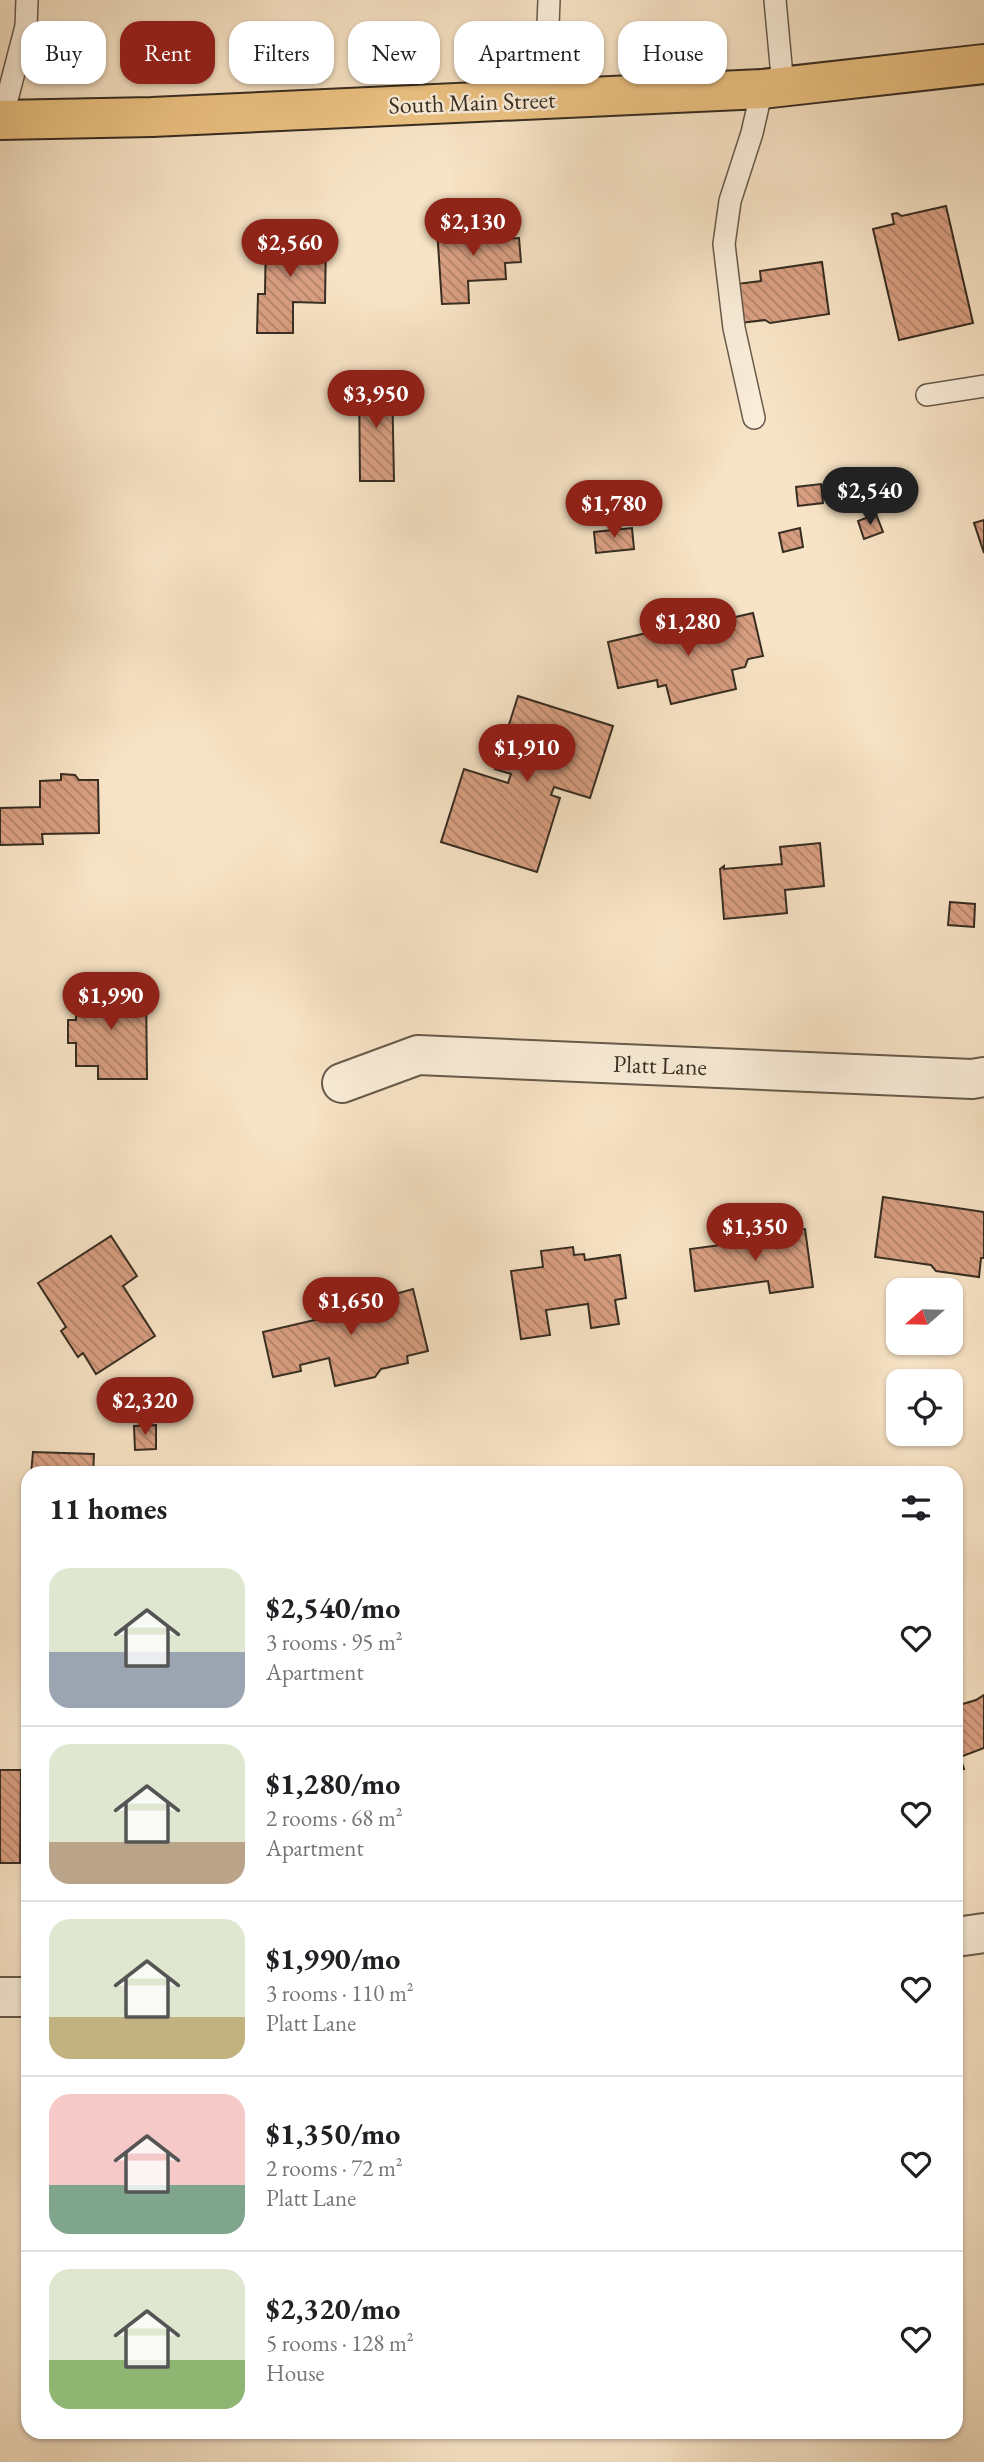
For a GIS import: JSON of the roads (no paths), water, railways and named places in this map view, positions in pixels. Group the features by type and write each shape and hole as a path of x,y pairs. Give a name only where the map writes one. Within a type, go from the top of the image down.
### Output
{"highway":[{"name":"South Main Street","path":"1,120 152,117 772,88 984,64"}],"street":[{"name":"Platt Lane","path":"342,1083 418,1055 984,1077"},
{"path":"963,1936 984,1933"},
{"path":"0,1997 21,1997"}],"lane":[{"path":"545,100 549,0"},
{"path":"754,418 734,328 724,244 730,201 752,133 772,88 775,0"},
{"path":"1,120 12,73 22,46 27,1"},
{"path":"927,395 984,386"}]}
